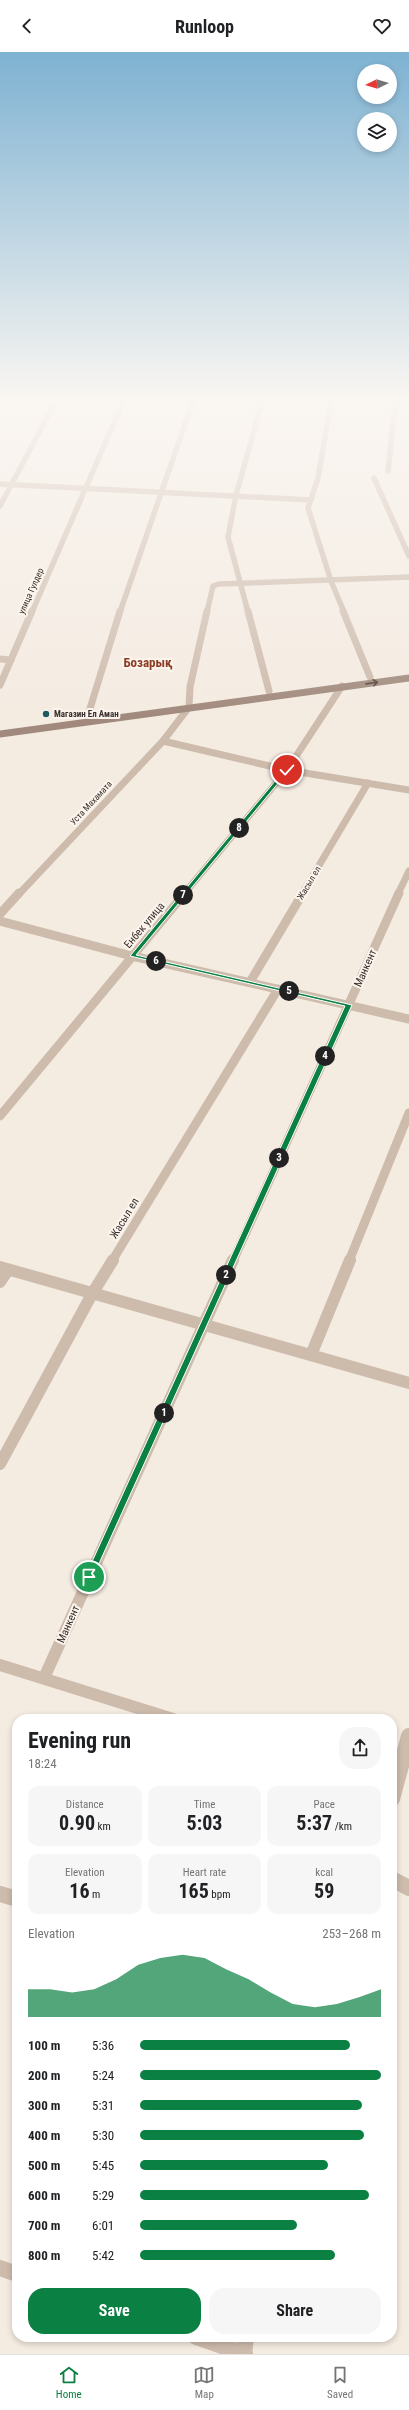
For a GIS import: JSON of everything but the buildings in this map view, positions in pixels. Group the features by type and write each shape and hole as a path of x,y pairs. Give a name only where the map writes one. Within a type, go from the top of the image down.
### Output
{"main road":[{"path":"0,734 269,691 370,676 409,672"},
{"path":"0,727 88,715 409,678"}],"street":[{"name":"улица Гулдер","path":"0,685 80,502"},
{"path":"88,715 130,580 158,502"},
{"path":"235,502 228,537 269,691"},
{"path":"311,502 309,516 331,580 370,676"},
{"path":"385,502 409,556"},
{"path":"190,704 190,687 213,586 409,577"},
{"path":"0,659 11,660"},
{"name":"Енбек улица","path":"0,1116 287,770 342,686"},
{"name":"Уста Махамата","path":"0,914 162,742 190,704"},
{"path":"162,742 287,770 409,790"},
{"name":"Жасыл ел","path":"250,982 368,783"},
{"name":"Манкент","path":"44,1678 409,871"},
{"path":"0,921 132,956 409,1018"},
{"name":"Жасыл ел","path":"0,1464 92,1294 278,989"},
{"path":"311,1355 409,1113"},
{"path":"0,1282 4,1268 409,1383"},
{"path":"0,1665 157,1714"},
{"path":"397,1779 409,1736"},
{"path":"397,1882 409,1888"},
{"path":"0,1894 12,1898"},
{"path":"0,2268 12,2272"},
{"path":"210,2342 245,2354 246,2342"}],"place":[{"name":"Магазин Ел Аман","path":"46,714"}],"district":[{"name":"Бозарық","path":"148,662"}],"route":[{"path":"89,1577 349,1005 132,956 287,770"}]}
